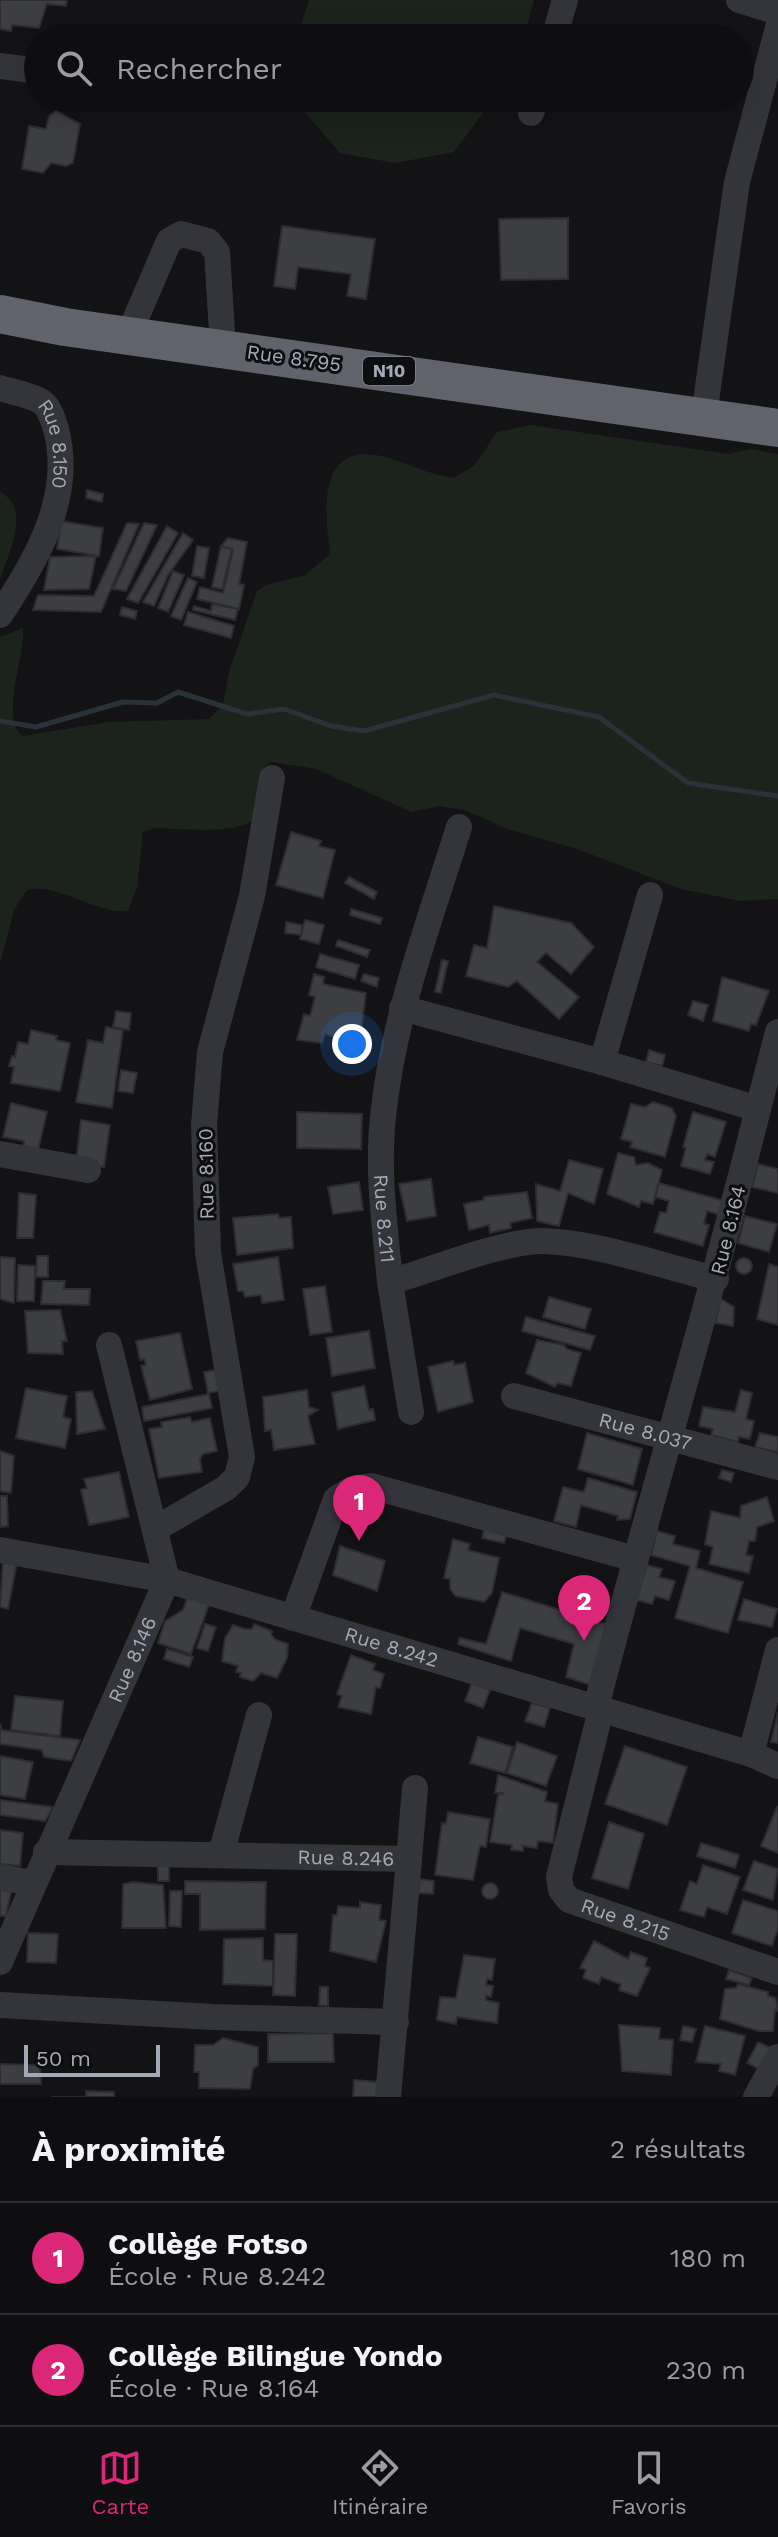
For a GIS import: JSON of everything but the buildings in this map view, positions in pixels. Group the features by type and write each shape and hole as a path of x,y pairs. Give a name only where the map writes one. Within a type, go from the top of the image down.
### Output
{"highway":[{"name":"Rue 8.795","path":"0,314 778,428"}],"street":[{"path":"558,24 565,0"},
{"path":"739,0 778,12"},
{"path":"704,415 737,182 778,28"},
{"path":"0,66 24,69"},
{"path":"129,334 169,241 181,234 208,241 217,252 223,348"},
{"name":"Rue 8.150","path":"0,388 42,402 52,415 60,444 55,513 28,574 0,615"},
{"name":"Rue 8.160","path":"155,1529 226,1488 237,1477 242,1457 208,1253 204,1125 210,1052 252,896 272,778"},
{"name":"Rue 8.211","path":"459,827 402,1008 382,1120 380,1184 390,1282 515,1245 541,1241 567,1243 716,1279"},
{"path":"602,1062 650,895"},
{"path":"402,1008 602,1062 758,1109"},
{"name":"Rue 8.164","path":"599,1708 635,1559 716,1279 778,1032"},
{"path":"0,1154 88,1170"},
{"path":"390,1282 411,1412"},
{"path":"109,1345 135,1465 167,1580"},
{"name":"Rue 8.037","path":"514,1396 778,1467"},
{"path":"293,1618 336,1499 352,1489 371,1486 481,1519 635,1559"},
{"name":"Rue 8.242","path":"0,1550 167,1580 751,1754 778,1766"},
{"name":"Rue 8.146","path":"0,1962 167,1580"},
{"path":"751,1754 778,1650"},
{"name":"Rue 8.215","path":"599,1708 559,1877 561,1890 569,1900 778,1972"},
{"path":"221,1854 259,1715"},
{"path":"409,1859 415,1788"},
{"name":"Rue 8.246","path":"46,1852 409,1859 388,2097"},
{"path":"0,1877 32,1883"},
{"path":"0,2005 213,2017 396,2022"},
{"path":"756,2097 778,2057"}],"shaded area":[{"path":"309,0 534,0 528,24 301,24"},
{"path":"305,112 484,112 454,152 395,163 340,153"},
{"path":"531,425 728,454 750,449 778,454 778,899 741,901 681,889 577,849 505,828 465,810 439,806 412,812 316,769 272,762 263,767 259,807 247,824 222,829 154,828 143,832 137,888 128,911 102,908 48,890 26,891 14,910 0,964 0,637 23,628 13,701 16,727 22,736 109,722 209,719 223,705 229,672 257,591 266,585 305,575 330,554 327,522 329,487 343,461 356,455 376,455 454,478 475,465 497,432"},
{"path":"0,492 10,499 16,520 12,545 0,579"}],"waterway":[{"path":"0,721 36,727 123,702 157,703 178,692 247,714 284,709 331,726 364,731 494,695 599,717 688,783 778,796"}],"place":[{"name":"Collège Fotso","path":"359,1541"},
{"name":"Collège Bilingue Yondo","path":"584,1641"}]}
